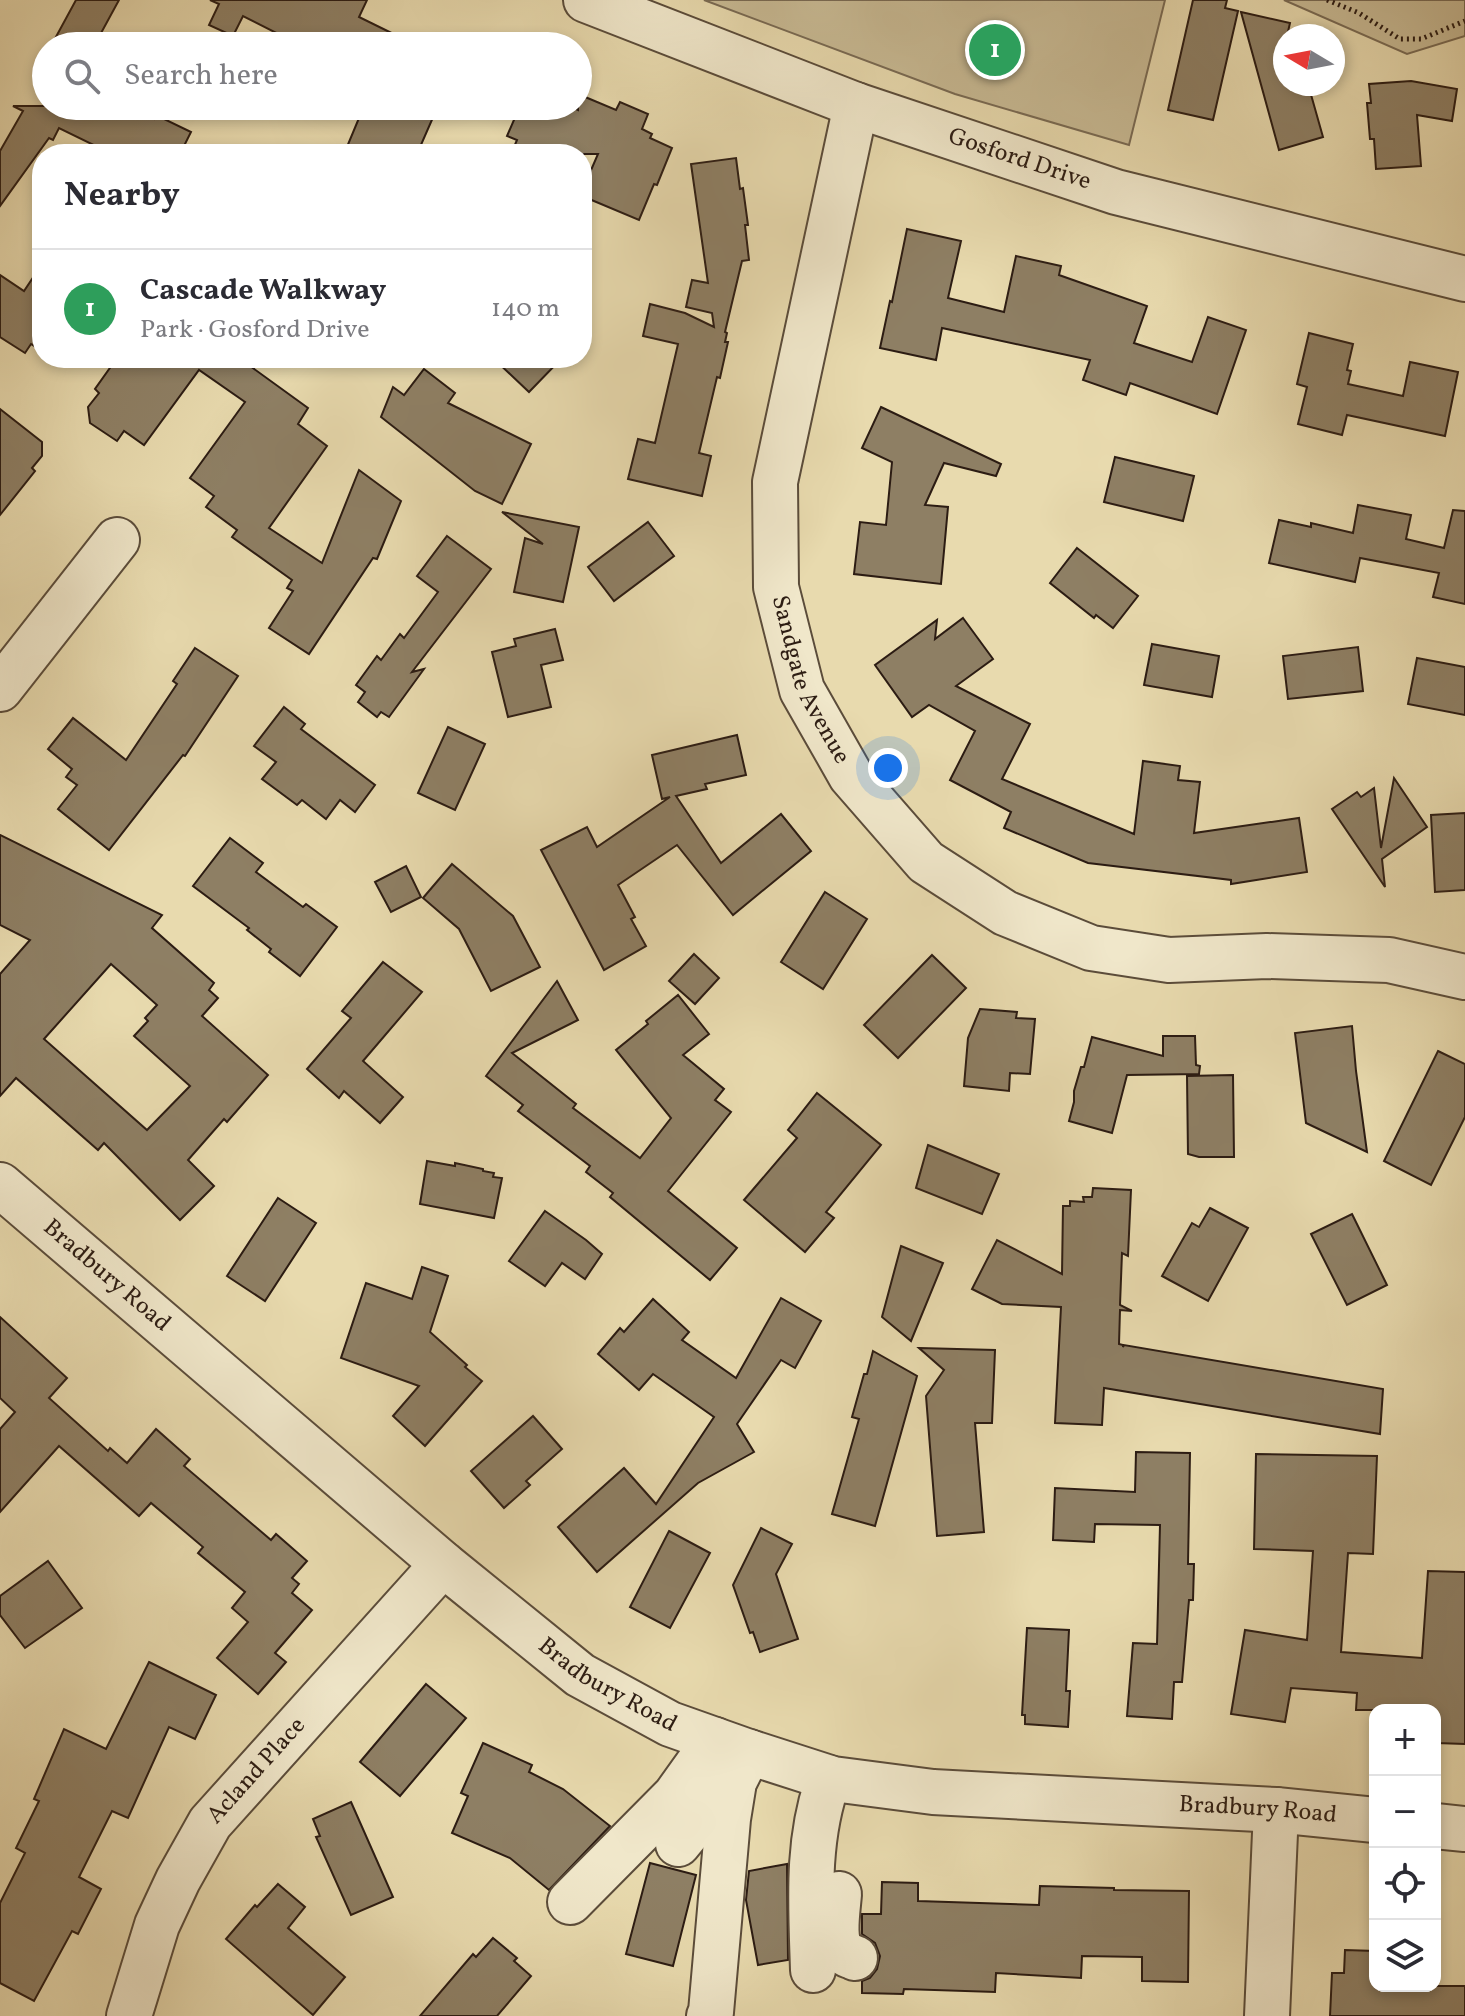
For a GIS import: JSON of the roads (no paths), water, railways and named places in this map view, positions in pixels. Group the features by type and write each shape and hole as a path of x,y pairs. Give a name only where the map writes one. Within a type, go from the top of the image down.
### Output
{"street":[{"name":"Gosford Drive","path":"586,0 856,105 1116,192 1465,279"},
{"name":"Sandgate Avenue","path":"856,105 775,482 776,587 802,690 851,776 926,862 1005,913 1091,948 1169,960 1267,956 1389,960 1465,977"},
{"path":"0,689 117,540"},
{"name":"Bradbury Road","path":"0,1185 443,1564 580,1675 733,1758 843,1780 933,1792 1276,1810 1369,1819"},
{"name":"Acland Place","path":"129,2016 157,1925 210,1823 443,1564"},
{"path":"678,1844 723,1789 733,1758"},
{"path":"570,1902 675,1796 733,1758"},
{"path":"712,2015 733,1758"},
{"path":"843,1780 845,1820 836,1927 842,1952 855,1958"},
{"path":"813,1970 811,1893 815,1827 821,1800 843,1780"},
{"path":"1267,2016 1276,1810"},
{"path":"1441,1827 1465,1829"}],"place":[{"name":"Cascade Walkway","path":"995,50"}]}
